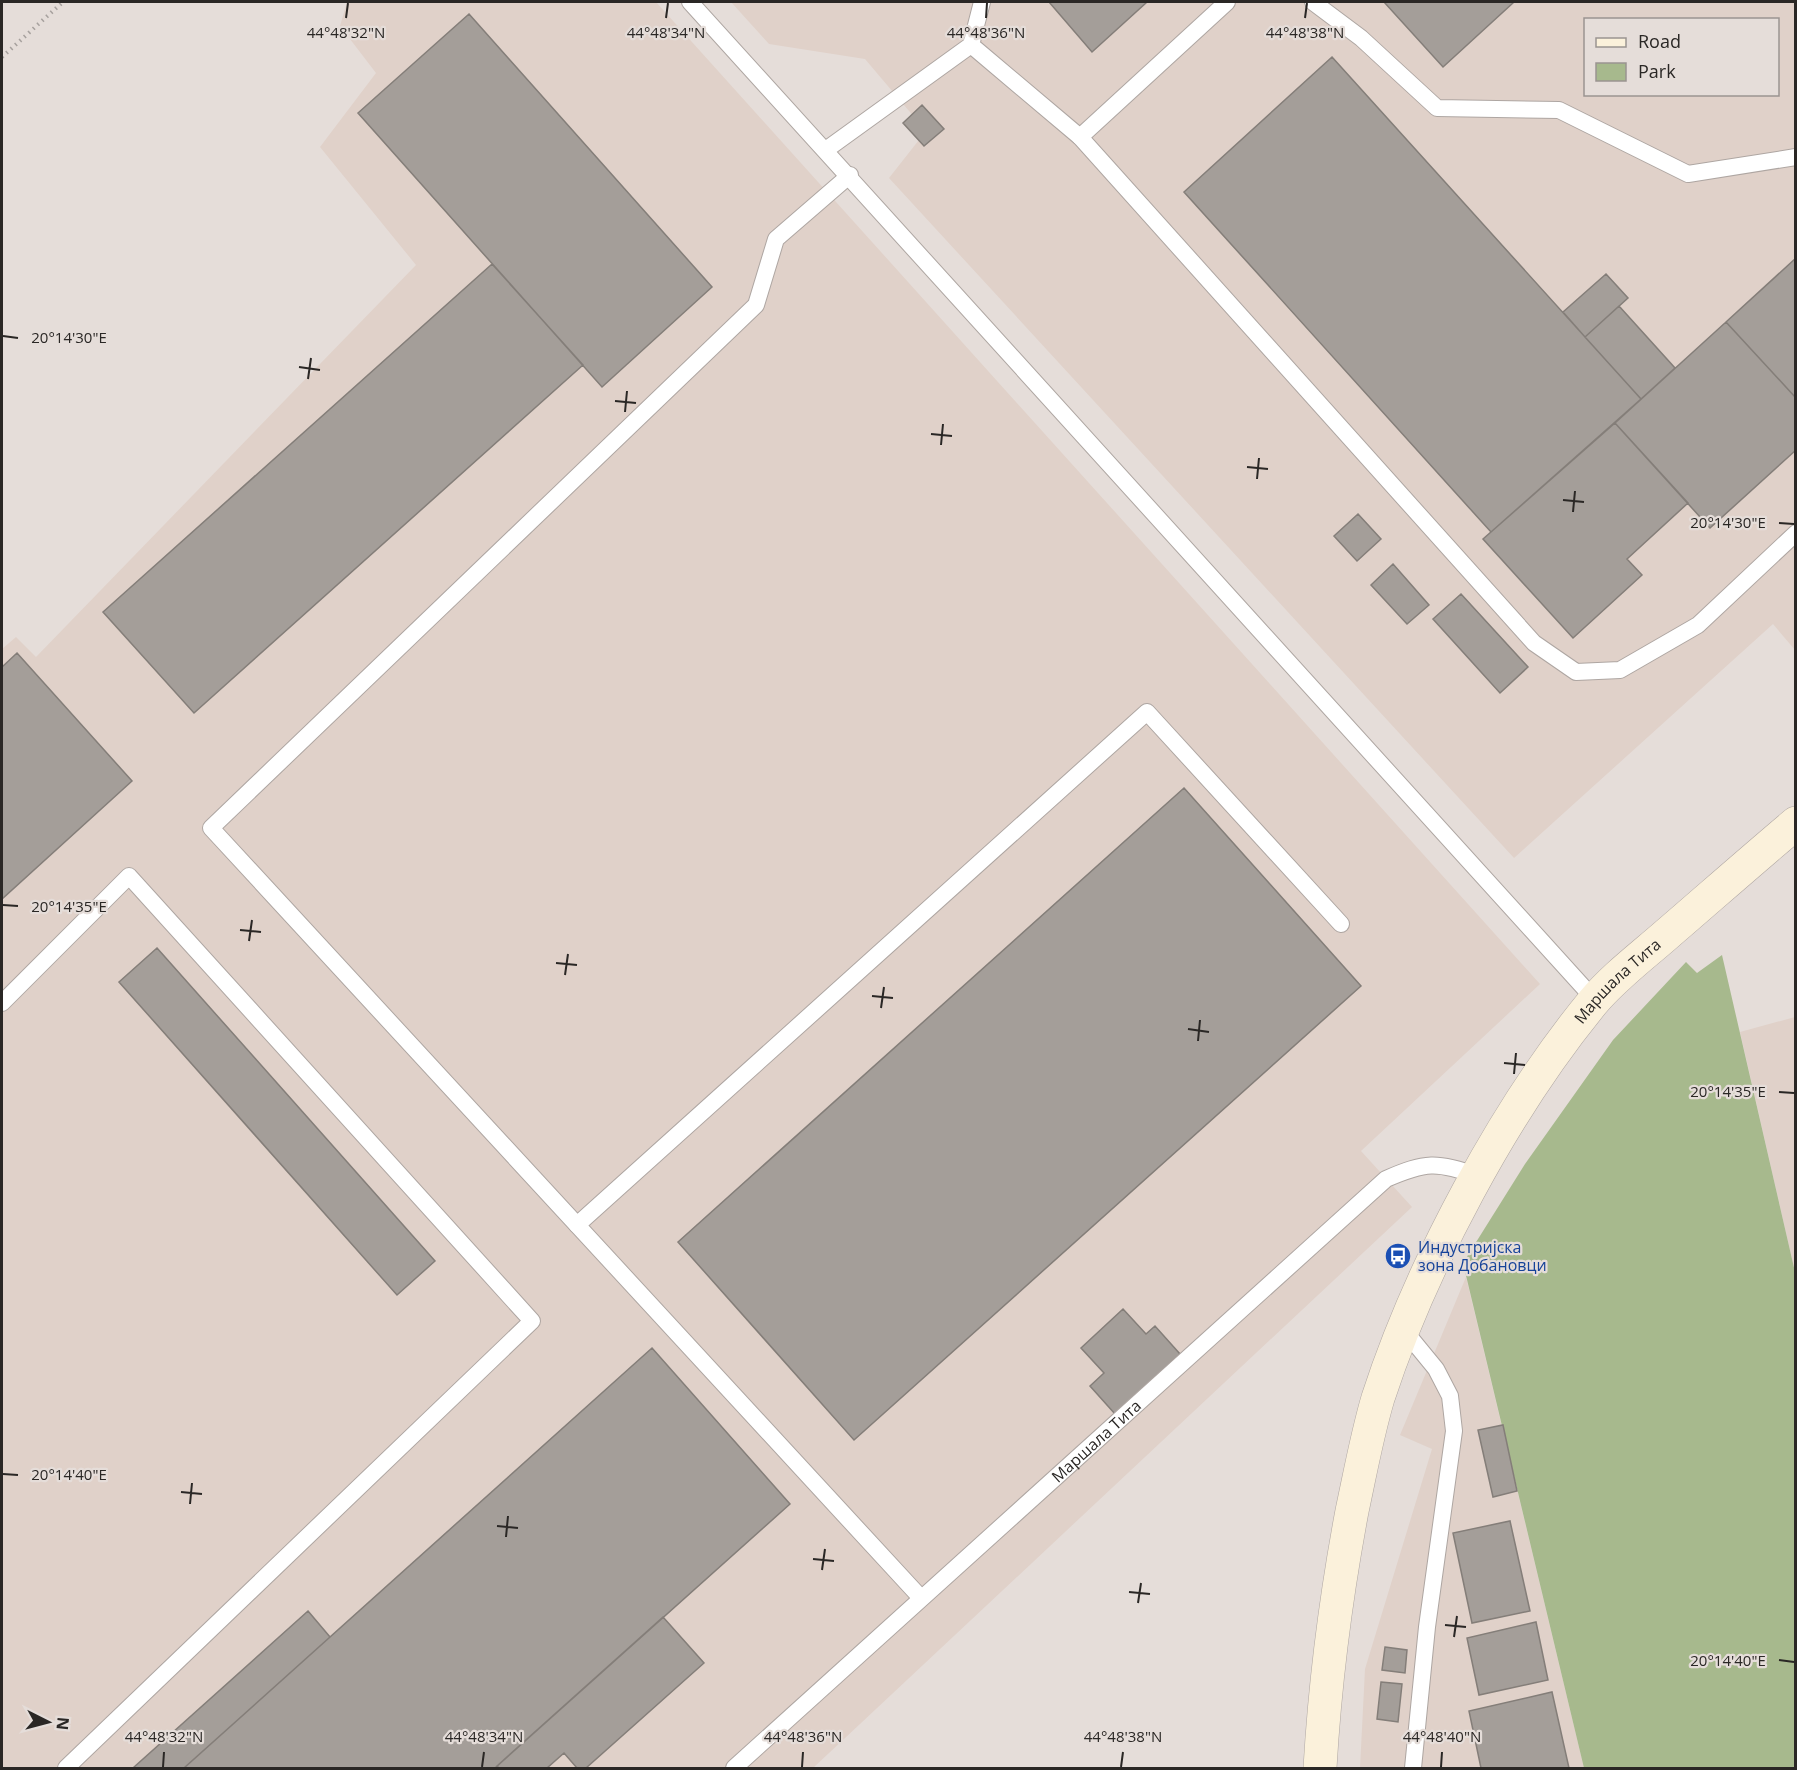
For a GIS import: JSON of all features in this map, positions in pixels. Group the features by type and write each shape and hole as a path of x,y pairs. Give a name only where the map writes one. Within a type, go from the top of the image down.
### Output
{"main road":[{"name":"Маршала Тита","path":"1320,1768 1331,1648 1346,1545 1362,1464 1378,1399 1434,1260 1478,1176 1532,1087 1595,1000 1796,823"}],"lane":[{"path":"690,2 850,175 1595,1000"},
{"path":"827,150 971,45 982,2"},
{"path":"1080,137 1227,2"},
{"path":"1313,2 1361,38 1437,108 1558,110 1688,174 1796,157"},
{"path":"971,45 1080,137 1534,643 1576,672 1620,670 1698,625 1796,533"},
{"path":"850,175 776,239 756,305 211,828 921,1598"},
{"path":"577,1225 1147,712 1341,924"},
{"path":"2,1003 129,876 532,1321 66,1768"},
{"name":"Маршала Тита","path":"734,1768 1386,1179 1416,1166 1448,1165 1478,1176"},
{"path":"1404,1330 1436,1369 1450,1396 1454,1431 1427,1627 1413,1768"}],"path":[{"path":"2,57 63,2"}],"shaded area":[{"path":"347,2 656,2 1540,984 1361,1151 1412,1207 813,1768 2,1768 2,649 16,637 36,657 416,265 320,147 376,73 340,26"},
{"path":"731,2 1795,2 1795,650 1773,624 1514,858 889,178 926,131 865,59 769,44"},
{"path":"1795,1017 1795,1272 1740,1032"},
{"path":"1466,1277 1584,1768 1360,1768 1365,1669 1432,1449 1400,1435"}],"green space":[{"path":"1722,955 1795,1272 1795,1768 1584,1768 1463,1263 1525,1164 1613,1040 1686,962 1697,973"}],"building":[{"path":"1049,2 1147,2 1092,52"},
{"path":"1384,2 1514,2 1443,67"},
{"path":"469,14 712,287 602,387 358,113"},
{"path":"1332,57 1641,399 1491,532 1184,192"},
{"path":"922,105 944,129 924,146 903,123"},
{"path":"1796,258 1796,398 1726,322"},
{"path":"492,264 583,365 194,713 103,612"},
{"path":"1606,274 1628,298 1585,337 1563,312"},
{"path":"1619,306 1675,368 1641,399 1585,337"},
{"path":"1726,322 1796,398 1796,450 1710,528 1615,423"},
{"path":"1615,423 1688,503 1627,559 1642,575 1573,638 1483,539"},
{"path":"1358,514 1381,539 1357,561 1334,536"},
{"path":"1393,564 1429,605 1407,624 1371,585"},
{"path":"1461,594 1528,667 1500,693 1433,619"},
{"path":"17,653 132,781 2,899 2,667"},
{"path":"1184,788 1361,986 854,1440 678,1242"},
{"path":"157,948 435,1261 397,1295 119,982"},
{"path":"1123,1309 1146,1334 1155,1326 1180,1354 1115,1414 1090,1386 1104,1373 1081,1348"},
{"path":"652,1348 790,1504 495,1768 184,1768"},
{"path":"1503,1425 1517,1491 1493,1497 1478,1430"},
{"path":"1510,1521 1530,1611 1472,1623 1453,1533"},
{"path":"308,1611 330,1637 184,1768 133,1768"},
{"path":"663,1617 704,1663 586,1768 577,1768 564,1753 547,1768 499,1768 497,1766"},
{"path":"1536,1622 1548,1680 1479,1695 1467,1638"},
{"path":"1385,1647 1407,1650 1405,1673 1382,1670"},
{"path":"1381,1682 1402,1684 1398,1722 1377,1719"},
{"path":"1552,1692 1569,1768 1481,1768 1469,1711"}],"place":[{"name":"Индустријска зона Добановци","path":"1398,1256"}]}
